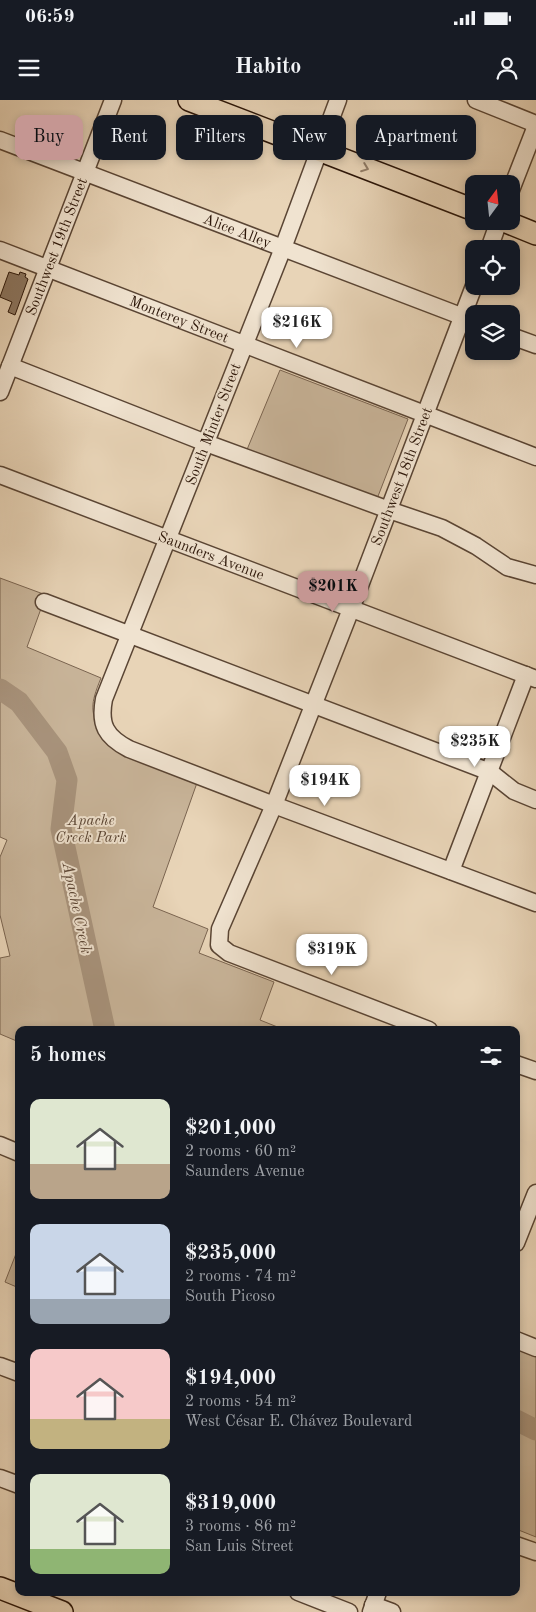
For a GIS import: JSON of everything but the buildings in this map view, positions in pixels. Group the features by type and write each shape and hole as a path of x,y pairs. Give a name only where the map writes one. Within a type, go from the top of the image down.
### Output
{"main road":[{"path":"189,100 273,132"},
{"path":"345,160 465,207"},
{"path":"520,228 536,234"},
{"path":"0,1588 15,1594"},
{"path":"21,1596 62,1612"}],"street":[{"name":"Southwest 19th Street","path":"0,392 113,100"},
{"name":"South Minter Street","path":"332,115 338,100"},
{"path":"476,100 536,125 517,175"},
{"name":"Alice Alley","path":"0,140 465,318"},
{"name":"South Minter Street","path":"274,805 118,743 106,731 102,721 102,710 104,699 206,443 243,344 283,248 315,160"},
{"name":"Monterey Street","path":"0,250 536,457"},
{"name":"Southwest 18th Street","path":"418,1026 229,954 219,945 220,929 274,805 352,609 424,414 465,325"},
{"path":"520,339 536,345"},
{"path":"10,366 206,443 442,528 476,546 507,567 536,575"},
{"name":"Saunders Avenue","path":"0,475 531,677"},
{"path":"44,602 490,772 514,791 536,800"},
{"path":"452,871 490,772 531,677"},
{"path":"274,805 536,902"},
{"path":"520,1066 536,1072"},
{"path":"0,1145 15,1151"},
{"path":"520,1233 536,1193"},
{"path":"520,1342 536,1348"},
{"path":"0,1366 15,1372"},
{"path":"0,1478 15,1484"},
{"path":"520,1546 536,1552"},
{"path":"308,1596 348,1612"},
{"path":"374,1603 392,1612"}],"green space":[{"path":"280,370 408,419 375,504 246,452"},
{"name":"Apache Creek Park","path":"0,578 46,595 27,647 101,678 93,702 93,708 95,721 102,737 198,780 153,907 208,929 199,953 274,982 260,1020 275,1026 15,1026 15,1040 0,1034 0,958 10,956 0,915 0,857 7,840 0,837"},
{"path":"15,1256 15,1286 5,1282"},
{"path":"520,1349 536,1355 536,1537 520,1531"}],"waterway":[{"name":"Apache Creek","path":"0,689 19,702 57,752 67,780 61,829 104,1026"},
{"name":"Apache Creek","path":"520,1422 536,1430"}]}
